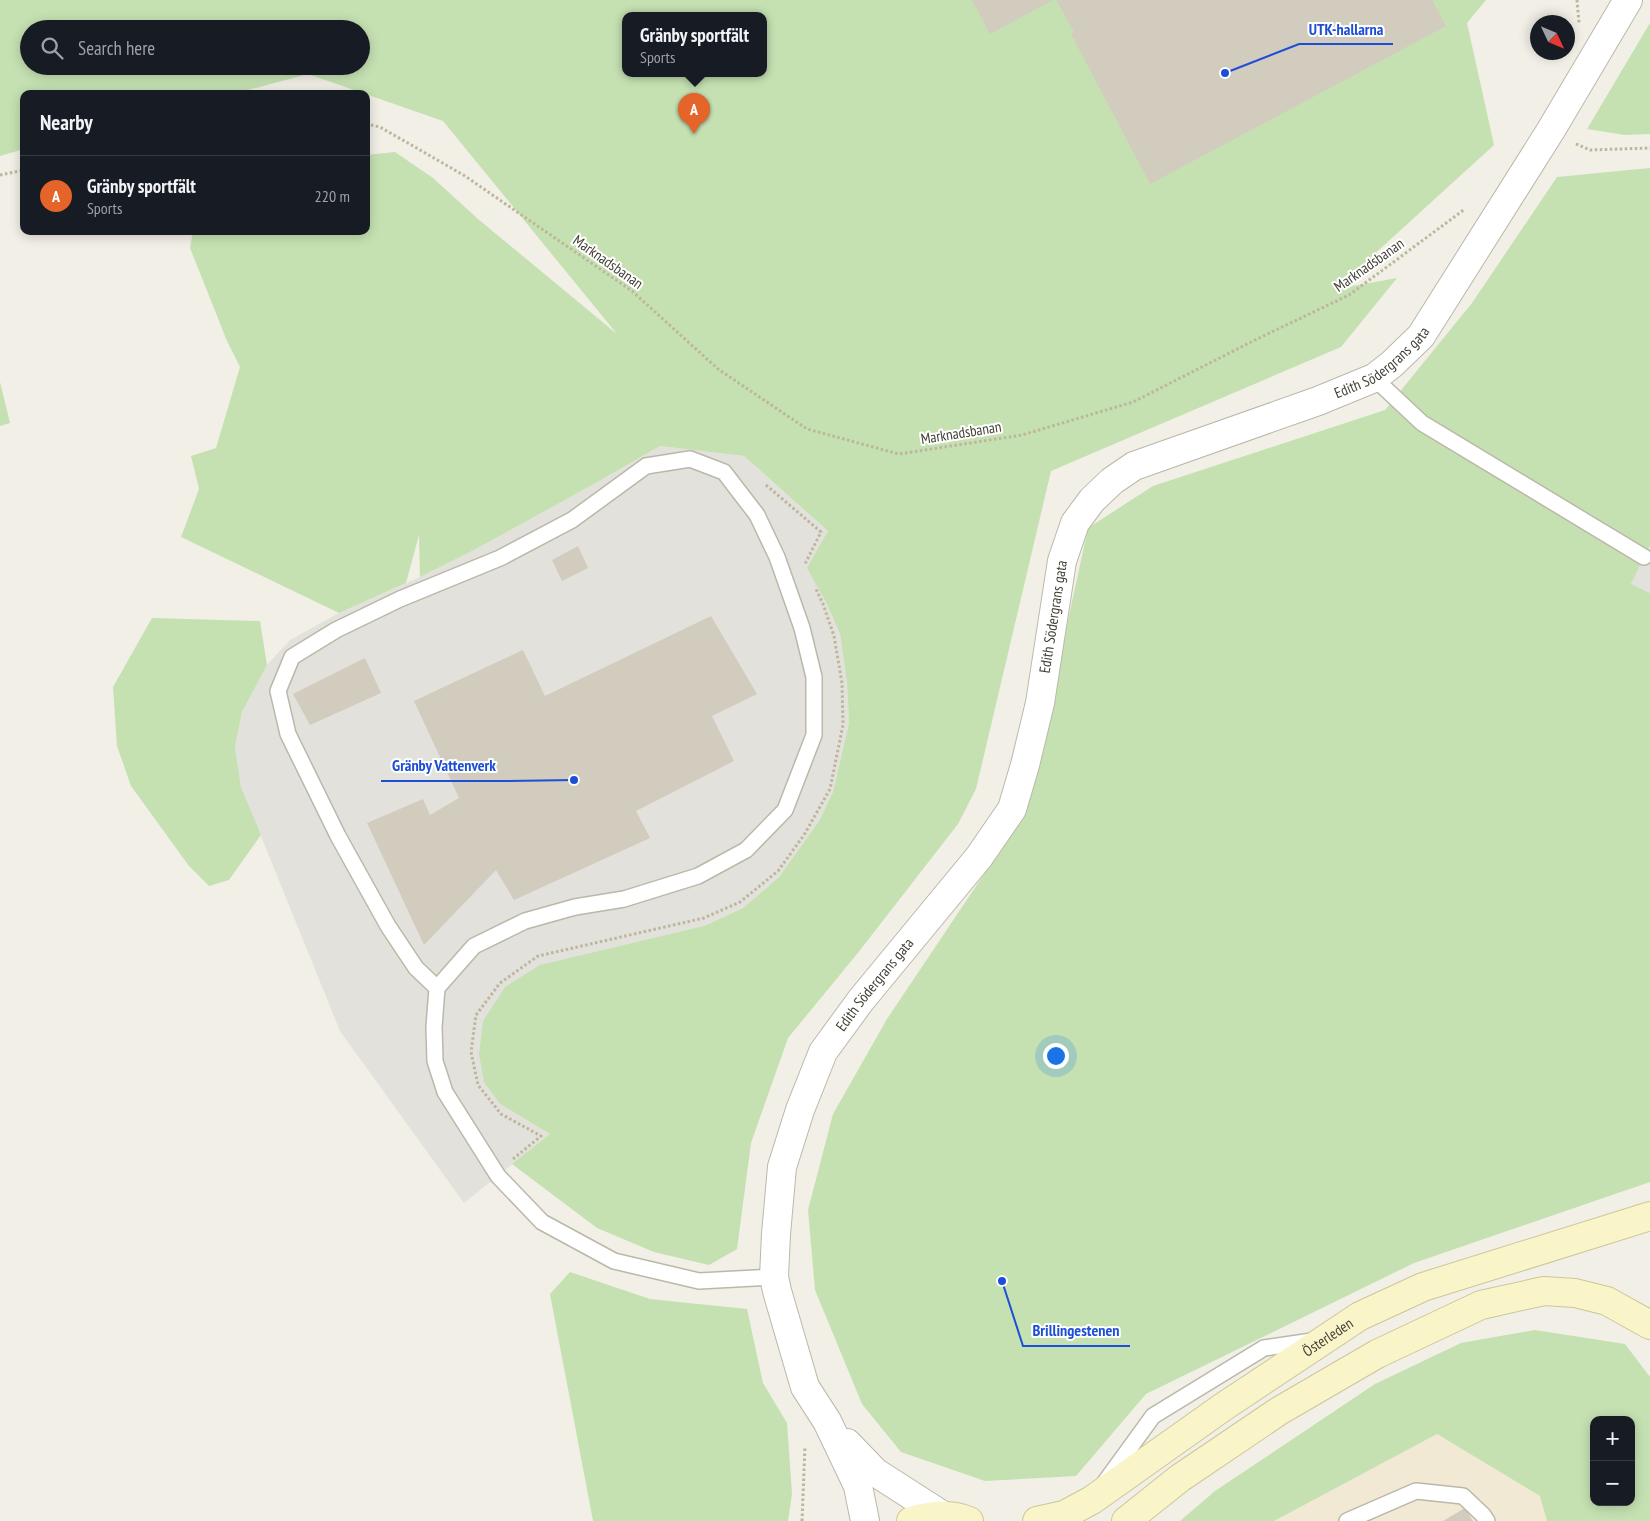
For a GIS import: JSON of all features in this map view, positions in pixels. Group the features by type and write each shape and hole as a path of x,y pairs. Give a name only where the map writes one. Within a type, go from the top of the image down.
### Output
{"main road":[{"name":"Österleden","path":"1037,1521 1064,1516 1092,1500 1222,1407 1360,1316 1423,1286 1650,1216"},
{"path":"1126,1521 1180,1478 1279,1411 1377,1354 1481,1305 1544,1291 1575,1292 1607,1301 1650,1325"},
{"path":"911,1521 923,1517 942,1515 969,1521"}],"street":[{"name":"Edith Södergrans gata","path":"827,1421 805,1387 776,1291 774,1277 776,1234 782,1168 800,1110 824,1052 861,1000 979,858 1012,809 1025,766 1040,703 1062,561 1075,523 1092,500 1112,481 1134,466 1374,378 1392,364 1421,336 1550,130 1628,0"},
{"path":"827,1421 875,1472 942,1515"},
{"path":"827,1421 858,1486 865,1521"}],"lane":[{"path":"1374,378 1422,423 1644,556"},
{"path":"437,988 416,968 388,926 338,836 288,734 278,690 292,658 336,630 392,603 500,558 572,520 646,466 690,459 724,472 757,515 777,557 802,628 814,677 814,735 785,810 746,850 698,876 624,899 575,907 524,921 474,946 437,988 434,1061 446,1092 498,1176 542,1222 614,1261 699,1281 774,1277"},
{"path":"1347,1521 1416,1491 1463,1496 1487,1521"}],"path":[{"name":"Marknadsbanan","path":"370,125 380,127 465,176 632,291 718,369 807,429 899,454 1022,434 1133,402 1349,295 1471,204"},
{"path":"1550,130 1562,139 1590,150 1650,148"},
{"path":"0,175 20,171"},
{"path":"762,482 821,532 804,566"},
{"path":"498,1176 541,1136 501,1114 478,1085 471,1052 476,1015 500,983 538,956 704,918 740,902 778,872 804,834 830,789 843,725 842,683 834,636 823,604 811,581"}],"shaded area":[{"path":"660,446 744,456 828,531 826,602 840,634 847,683 849,723 833,792 819,821 779,877 743,908 704,926 500,1104 550,1134 464,1203 340,1031 241,787 235,747 242,712 267,665 290,640 339,613 420,577 476,549"},
{"path":"1650,545 1650,593 1631,584"},
{"path":"1437,1434 1541,1496 1547,1521 1274,1521"}],"green space":[{"path":"0,0 1486,0 1467,23 1494,145 1336,289 1397,278 1341,347 1051,471 976,789 958,824 857,954 788,1038 751,1143 737,1249 709,1265 654,1252 597,1228 512,1164 550,1134 500,1104 484,1082 479,1054 483,1021 505,987 540,965 704,926 743,908 779,877 819,821 833,792 849,723 847,683 840,634 826,602 807,568 828,531 744,456 660,446 476,549 420,577 419,535 406,583 339,613 181,537 199,489 191,456 216,448 240,367 227,341 190,248 192,235 370,235 370,155 395,152 433,178 478,219 617,334 443,121 370,96 370,90 354,90 311,75 370,75 370,20 20,20 20,75 304,75 248,90 20,90 20,150 0,156"},
{"path":"1650,23 1650,134 1625,135 1587,129"},
{"path":"1650,168 1650,545 1631,584 1650,593 1650,1182 1414,1263 1146,1394 1076,1476 985,1481 901,1452 862,1404 815,1290 808,1210 833,1114 887,1019 1027,810 1088,528 1153,486 1385,410 1472,303 1557,177"},
{"path":"0,382 10,423 0,426"},
{"path":"152,618 260,621 267,665 242,712 235,747 241,787 261,835 229,880 209,886 189,866 131,786 117,746 113,687"},
{"path":"570,1272 650,1299 747,1309 763,1383 787,1423 792,1494 788,1521 593,1521 550,1294"},
{"path":"1535,1330 1625,1344 1650,1377 1650,1521 1547,1521 1540,1496 1437,1434 1274,1521 1180,1521 1215,1491 1375,1384 1461,1343"}],"building":[{"path":"972,0 1053,0 990,34"},
{"path":"1056,0 1432,0 1446,26 1150,184 1071,34 1074,32"},
{"path":"578,546 588,568 562,581 552,560"},
{"path":"711,616 757,694 712,716 734,761 636,811 650,838 514,900 496,870 424,945 367,823 423,799 430,815 459,798 414,701 523,650 545,696"},
{"path":"365,658 381,693 310,725 293,694"},
{"path":"1465,1508 1473,1521 1443,1521"}],"place":[{"name":"UTK-hallarna","path":"1225,73"},
{"name":"Gränby sportfält","path":"694,134"},
{"name":"Gränby Vattenverk","path":"574,780"},
{"name":"Brillingestenen","path":"1002,1281"}]}
